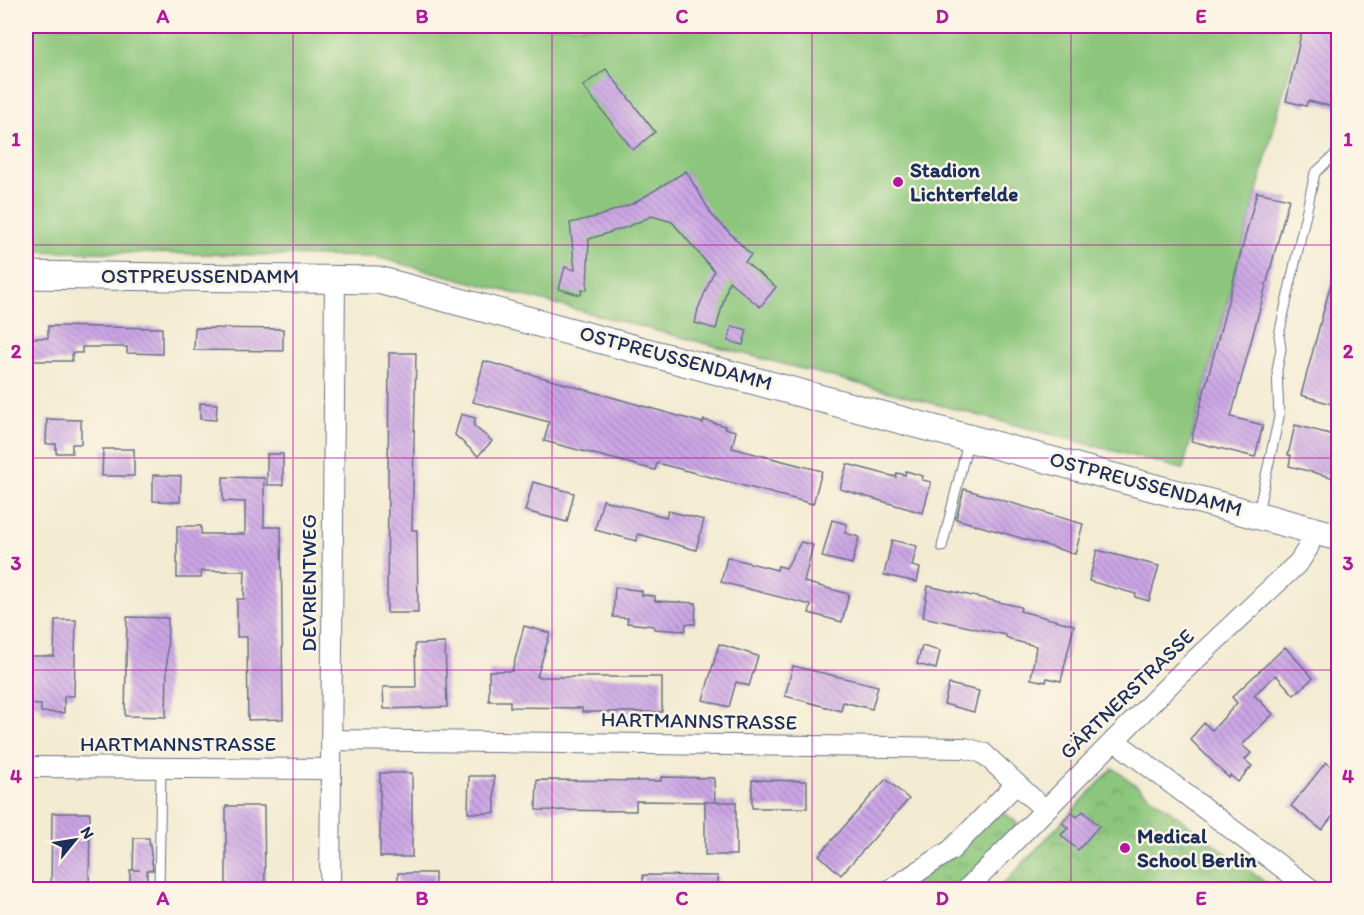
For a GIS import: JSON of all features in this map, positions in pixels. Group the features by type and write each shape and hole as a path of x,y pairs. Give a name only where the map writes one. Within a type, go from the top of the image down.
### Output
{"street":[{"name":"OSTPREUSSENDAMM","path":"26,275 335,277 387,282 1326,534"},
{"name":"DEVRIENTWEG","path":"330,890 335,277"},
{"name":"GÄRTNERSTRASSE","path":"966,890 1044,809 1299,562 1308,548 1326,534"},
{"name":"HARTMANNSTRASSE","path":"332,740 976,749 1044,809"},
{"path":"1114,740 1312,890"},
{"name":"HARTMANNSTRASSE","path":"26,767 331,769"},
{"path":"890,890 951,850 1016,784"}],"lane":[{"path":"1257,514 1279,417 1277,370 1281,348 1279,334 1315,173 1338,152"},
{"path":"942,548 970,437"},
{"path":"159,890 161,768"}],"green space":[{"name":"Stadion Lichterfelde","path":"26,26 1301,26 1183,469 376,257 26,251"},
{"path":"1113,768 1274,889 998,890"},
{"path":"1002,811 1017,823 1017,826 955,889 904,890"}],"building":[{"path":"1303,26 1338,26 1338,108 1308,101 1306,106 1286,101"},
{"path":"606,69 655,132 633,150 583,86"},
{"path":"686,171 712,215 751,255 745,262 776,287 760,307 729,281 716,329 695,323 698,309 714,271 672,222 652,216 589,239 587,290 582,290 581,295 559,289 565,267 575,270 570,223 599,216 634,203"},
{"path":"1257,192 1289,199 1231,417 1263,425 1255,457 1191,441"},
{"path":"1334,272 1338,273 1338,393 1335,405 1301,395"},
{"path":"48,326 162,328 162,354 127,353 127,347 82,347 82,353 72,353 72,361 26,361 26,338 48,338"},
{"path":"732,326 747,330 743,345 728,341"},
{"path":"195,328 283,329 283,351 194,350"},
{"path":"389,353 416,353 412,530 417,530 418,613 387,613"},
{"path":"484,361 703,423 704,420 725,426 724,428 736,431 732,448 822,471 813,504 657,463 655,470 544,441 549,422 473,402"},
{"path":"200,403 217,404 216,420 200,419"},
{"path":"461,414 475,418 474,426 492,441 478,456 455,435"},
{"path":"47,419 81,420 81,444 72,444 72,453 56,453 56,444 46,444"},
{"path":"1295,425 1338,436 1338,479 1289,466 1291,455 1288,455"},
{"path":"103,449 134,449 134,476 102,476"},
{"path":"267,454 283,454 283,485 267,485"},
{"path":"847,464 896,477 897,473 905,475 906,471 923,476 922,480 931,482 923,513 840,489"},
{"path":"153,475 181,476 180,502 153,501"},
{"path":"223,477 264,478 264,527 281,527 283,719 248,720 247,637 237,637 237,599 244,599 245,571 201,571 201,578 177,578 177,526 201,526 201,534 245,534 245,502 223,501"},
{"path":"533,482 574,493 567,522 525,511"},
{"path":"964,489 1083,524 1075,554 956,519"},
{"path":"603,500 666,517 668,511 704,520 696,550 638,534 637,541 595,530"},
{"path":"832,520 847,524 845,533 859,537 852,564 822,557"},
{"path":"892,540 917,546 912,566 920,568 917,582 884,575"},
{"path":"801,542 813,545 804,582 849,594 842,622 809,613 811,605 721,582 727,557 777,570 778,566 786,568"},
{"path":"1097,550 1159,566 1149,601 1135,597 1136,594 1089,581"},
{"path":"928,586 1021,607 1020,611 1074,625 1061,681 1047,678 1046,682 1031,679 1036,646 1015,641 1006,635 923,617"},
{"path":"615,587 642,591 642,595 655,596 655,601 696,603 695,624 686,624 685,631 654,629 654,626 627,623 628,618 613,617"},
{"path":"127,617 168,618 166,717 125,716"},
{"path":"55,620 76,620 74,696 64,696 64,713 41,712 41,705 26,704 26,656 54,656"},
{"path":"524,626 550,633 537,677 662,677 662,712 582,712 582,708 510,707 510,701 489,701 489,671 512,671"},
{"path":"445,643 447,707 384,709 383,687 416,687 415,644"},
{"path":"719,644 758,656 749,686 736,682 729,707 703,700"},
{"path":"922,646 940,651 936,669 917,664"},
{"path":"1285,647 1313,678 1294,695 1276,675 1254,695 1273,714 1242,745 1251,753 1245,760 1252,766 1238,782 1230,775 1229,778 1190,739 1204,723 1212,730 1237,703 1232,697"},
{"path":"793,666 878,686 872,709 843,702 841,711 785,696"},
{"path":"949,684 979,691 974,712 944,704"},
{"path":"1326,762 1338,772 1338,809 1322,830 1291,806"},
{"path":"380,773 412,773 412,857 380,857"},
{"path":"469,776 494,776 495,813 468,813"},
{"path":"661,777 714,778 715,802 636,801 636,811 536,810 537,780 661,781"},
{"path":"886,779 909,799 841,875 819,855"},
{"path":"752,780 807,781 807,808 752,808"},
{"path":"705,802 736,802 736,855 705,855"},
{"path":"226,806 264,806 265,890 226,890"},
{"path":"1083,811 1099,826 1078,850 1061,835 1068,828 1062,823 1071,812 1077,817"},
{"path":"52,813 90,813 89,890 51,890"},
{"path":"134,838 149,838 153,870 147,870 147,890 130,890 130,870 133,870"},
{"path":"398,873 435,873 435,890 398,890"},
{"path":"643,875 718,876 718,890 643,890"}],"place":[{"name":"Stadion Lichterfelde","path":"898,182"},
{"name":"Medical School Berlin","path":"1125,848"}]}
